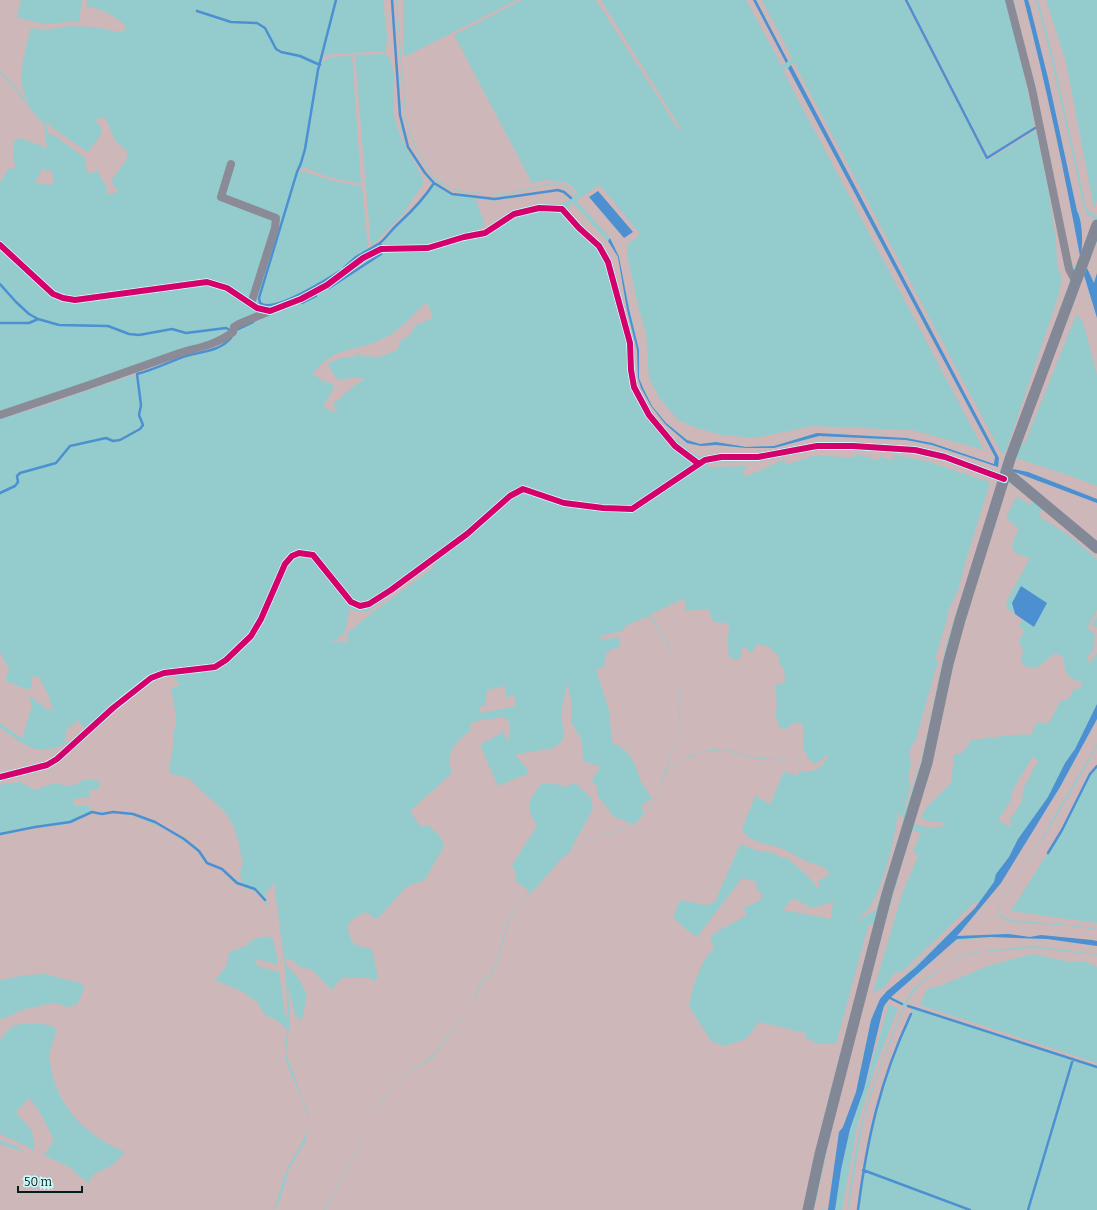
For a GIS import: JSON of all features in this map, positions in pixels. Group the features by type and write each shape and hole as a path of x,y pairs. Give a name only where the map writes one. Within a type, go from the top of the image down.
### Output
{"main road":[{"path":"808,1210 824,1139 887,894 927,763 948,664 1010,459 1097,225"},
{"path":"1006,474 1097,548"}],"street":[{"path":"1009,0 1032,89 1069,269 1078,277"},
{"path":"231,164 221,197 276,218 275,228 251,304"},
{"path":"2,412 66,394 185,351 217,342 233,332 234,328 239,324 301,299 328,285 363,258 381,249 428,248 457,238 484,233 514,214 539,208 562,209 579,228 599,246 608,262 630,343 631,370 634,387 649,415 676,446 699,464"},
{"path":"0,246 53,294 63,298 75,300 207,282 227,288 257,308 270,311"},
{"path":"0,777 47,765 56,759 112,708 151,678 164,673 214,667 226,660 251,636 261,619 285,564 292,556 298,553 313,555 351,602 360,606 369,604 391,590 467,534 510,496 524,489 564,503 603,508 632,509 705,460 721,457 758,457 817,446 853,446 915,450 1006,474"}],"shaded area":[{"path":"0,0 21,0 17,17 48,24 79,22 82,0 87,0 86,6 97,8 106,12 124,24 126,27 124,31 120,32 93,27 70,26 45,30 31,28 27,41 21,80 25,97 30,105 0,70"},
{"path":"383,0 391,0 401,131 414,159 432,184 421,202 397,223 390,233 380,242 368,249 362,187 330,180 305,172 298,172 299,169 305,168 329,177 361,184 352,56 332,57 322,61 324,55 386,51 387,36","holes":["386,54 390,59 394,82 394,114 396,124 399,134 424,182 403,214 371,247 355,55"]},
{"path":"393,0 396,0 405,117 415,148 433,178 439,183 459,192 503,195 552,184 567,188 575,196 572,198 565,191 558,189 495,199 452,193 434,183 409,146 401,114"},
{"path":"397,0 403,0 403,51 404,55 406,56 517,0 522,0 454,35 532,183 545,180 564,182 572,186 578,194 576,195 568,187 552,183 503,194 466,192 451,188 434,177 416,148 406,117"},
{"path":"596,0 601,0 682,130 679,130"},
{"path":"746,0 753,0 786,63 782,66"},
{"path":"756,0 762,0 792,58 788,61"},
{"path":"904,0 907,0 988,157 1035,126 1008,0 1071,279 1002,468 998,473 888,445 704,457 694,454 669,434 657,421 636,386 608,254 600,243 582,227 568,210 572,202 611,244 618,257 627,310 637,350 638,378 651,406 665,424 687,443 701,446 716,445 746,448 774,448 819,436 906,440 932,445 998,467 999,458 791,65 794,63 1002,454 1005,454 1058,297 1062,277 1057,266 1056,240 1048,188 1036,130 988,160 986,159"},
{"path":"1014,0 1024,0 1080,225 1081,217 1077,211 1048,78 1028,0 1036,0 1051,58 1084,207 1088,215 1095,219 1083,257 1077,266 1072,265"},
{"path":"1038,0 1046,0 1066,62 1094,208 1097,201 1097,216 1090,213 1086,207 1053,57"},
{"path":"788,68 995,457 994,464 932,443 906,438 817,433 774,446 746,447 716,442 700,444 687,440 666,423 652,406 639,378 639,350 617,251 610,238 576,200 600,185 640,234 627,245 627,255 639,310 646,333 649,378 660,399 678,420 697,428 722,435 755,438 812,426 912,430 984,450 783,71","holes":["598,191 632,232 590,197"]},
{"path":"0,72 44,125 47,148 21,138 14,141 13,161 16,164 15,167 7,170 1,181 0,180"},
{"path":"40,116 88,152 98,139 102,129 96,121 98,118 105,117 115,140 128,152 126,160 112,180 112,183 119,192 106,194 107,187 97,171 96,170 92,174 87,172 85,158 54,135 48,134 46,124"},
{"path":"43,168 47,171 51,170 54,179 53,183 49,185 35,183"},
{"path":"552,191 564,193 570,199 563,203 540,206 478,232 478,229 485,225 475,198 495,201"},
{"path":"1097,242 1097,273 1094,283 1087,268"},
{"path":"1084,275 1097,318 1097,375 1084,326 1081,319 1076,315 1025,443 1020,445"},
{"path":"427,302 433,318 415,326 409,336 404,338 400,343 397,350 379,357 360,356 359,353 352,357 344,357 328,363 338,380 358,377 365,379 355,385 332,405 338,412 331,411 323,406 334,388 332,383 325,382 312,374 321,364 337,354 371,344 395,332"},
{"path":"228,339 211,349 185,355 136,373 135,379 132,375 28,411 0,418"},
{"path":"823,448 908,453 938,459 995,479 998,483 946,645 922,758 904,814 905,804 911,784 908,779 911,764 909,752 916,739 938,662 935,659 948,616 947,613 958,590 989,482 930,462 894,455 892,461 880,456 878,460 857,454 852,458 818,455 787,464 784,460 745,476 742,473 748,466 708,467 707,463 761,461"},
{"path":"1015,458 1065,474 1097,486 1097,499 1028,472 1012,471"},
{"path":"1012,471 1097,503 1097,545"},
{"path":"1010,483 1032,499 1031,505 1016,497 1006,518 1019,529 1013,540 1012,548 1018,554 1030,558 1006,602 1008,609 1023,619 1019,626 1024,631 1019,641 1023,650 1021,663 1027,667 1037,667 1056,653 1064,657 1064,666 1070,677 1078,681 1083,681 1080,688 1074,689 1069,698 1060,702 1048,724 1039,722 1035,725 1031,735 972,739 963,752 954,755 951,783 926,808 921,817 927,821 946,823 943,826 935,828 913,824 949,674 1004,490"},
{"path":"1043,509 1097,552 1097,559 1067,534 1038,516"},
{"path":"432,564 434,567 347,633 348,643 339,641 329,644 344,634 350,608 356,611 369,611"},
{"path":"684,598 686,611 709,609 711,618 714,622 726,623 730,628 727,637 729,656 734,660 739,659 741,656 742,647 747,647 748,652 753,652 756,644 771,647 772,651 778,654 779,663 784,668 785,682 775,685 777,705 775,716 780,728 786,729 795,722 802,724 804,751 808,759 815,764 752,757 724,749 711,750 690,755 665,773 678,734 680,716 678,681 674,657 669,649 665,636 650,615"},
{"path":"1097,610 1097,617 1092,625 1097,628 1097,653 1090,663 1086,660 1095,646 1093,644 1095,634 1087,628"},
{"path":"649,616 664,636 668,649 674,657 678,681 679,716 678,734 655,798 644,814 642,808 643,804 651,799 650,796 641,782 631,757 628,753 612,742 609,710 596,670 604,667 606,653 621,645 618,637 602,640 600,636 622,631 627,625"},
{"path":"0,652 9,670 5,681 26,689 32,688 31,677 38,676 48,694 53,711 47,709 28,695 32,704 22,739 0,723"},
{"path":"174,676 180,685 171,688 176,728 173,730 173,746 169,773 188,778 224,811 233,825 238,840 243,863 240,872 242,884 222,868 208,863 199,851 185,838 155,821 133,813 114,811 102,813 92,811 89,806 74,806 74,799 90,797 89,790 99,789 99,781 85,779 75,785 69,786 54,783 35,790 20,782 0,785 0,780 45,769 150,683 161,678"},
{"path":"567,683 571,700 571,722 582,741 583,761 601,767 596,773 596,776 591,780 597,787 597,795 614,817 634,824 590,840 568,854 593,809 591,798 575,783 566,787 553,783 541,784 530,800 529,804 529,808 537,826 512,865 516,874 516,881 530,892 520,901 508,919 497,961 491,973 478,987 471,1007 431,1057 409,1072 383,1099 372,1117 361,1144 324,1210 274,1210 280,1200 289,1169 306,1140 308,1113 286,1054 290,1019 288,987 294,1011 298,1020 302,1019 307,994 297,976 287,964 285,958 291,959 298,966 312,970 332,990 341,978 369,978 375,981 378,978 372,949 357,945 351,940 348,925 353,919 365,912 377,919 407,886 424,881 444,846 442,839 438,834 427,825 421,827 410,811 452,773 449,760 451,751 460,739 471,730 469,724 483,719 486,720 504,717 510,722 509,738 506,739 503,732 480,745 498,786 527,774 528,769 516,756 517,754 554,748 562,741 564,737 561,713"},
{"path":"505,686 506,697 515,696 516,706 481,713 479,707 485,705 487,690"},
{"path":"1097,719 1097,744 1035,849 999,904 998,915 1011,922 1070,926 1097,930 1097,941 1041,935 1030,937 1008,934 957,936 1001,883 1060,787"},
{"path":"78,720 85,730 72,741 64,742 67,729"},
{"path":"0,727 27,746 39,750 51,749 67,744 52,758 36,766 0,775"},
{"path":"1097,746 1097,766 1090,774 1062,830 1011,911 1097,923 1097,929 1011,920 999,914 1002,899 1048,829"},
{"path":"724,750 752,758 815,764 829,754 824,763 814,770 805,772 800,771 796,776 784,771 770,804 755,796 742,829 750,838 784,849 806,861 822,867 830,874 818,881 820,887 817,888 814,883 788,858 781,858 775,853 759,851 740,844 715,902 706,905 680,900 673,917 684,928 697,937 742,878 757,882 756,889 761,892 761,900 743,908 747,915 713,934 710,940 714,948 704,961 695,983 689,1006 711,1041 724,1046 746,1039 759,1022 806,1033 806,1038 818,1044 836,1044 868,926 874,924 828,1100 805,1210 325,1210 361,1145 372,1117 384,1099 410,1072 432,1058 471,1007 479,988 492,973 498,961 509,919 520,902 535,889 563,857 591,840 634,825 651,806 665,774 682,761 698,753"},
{"path":"1033,756 1038,761 1023,789 1022,802 1009,821 1012,825 1010,827 998,820 1011,800 1013,789"},
{"path":"898,812 904,819 876,910 856,921 871,905 881,884 894,835"},
{"path":"92,813 102,815 113,813 133,815 167,830 194,848 206,864 221,870 236,884 258,893 268,908 265,895 274,882 285,967 288,1019 285,1014 279,972 257,966 256,959 277,964 278,960 273,939 266,936 251,940 248,945 229,952 227,965 215,980 243,992 257,1002 265,1015 278,1021 287,1029 285,1050 286,1059 304,1104 307,1128 302,1142 285,1175 273,1210 0,1210 0,1144 23,1152 16,1146 0,1140 0,1134 35,1150 32,1131 16,1112 29,1098 38,1109 54,1140 44,1155 69,1167 89,1184 93,1175 112,1165 125,1152 102,1140 81,1124 65,1104 54,1080 50,1063 51,1050 57,1029 47,1025 34,1023 20,1024 10,1028 0,1041 0,1020 22,1010 52,1003 70,1008 73,1004 77,1005 85,987 80,983 45,974 25,975 0,980 0,836 35,828 70,824"},
{"path":"912,830 921,833 913,851 918,856 902,894 873,992 884,988 894,973 903,971 975,902 980,901 972,912 880,999 871,1020 856,1092 843,1127 839,1133 828,1210 823,1210 823,1206 822,1210 814,1210 824,1162 859,1019"},
{"path":"793,898 812,908 833,902 831,919 782,910"},
{"path":"991,937 1047,939 1097,946 1097,954 1034,946 974,952 958,958 926,978 913,989 905,1003 891,997 919,974 953,941"},
{"path":"1034,948 1097,955 1097,967 1085,962 1069,962 1034,954 1024,956 988,966 942,985 927,989 920,1005 1097,1063 1097,1066 906,1004 919,985 947,965 967,955 982,952"},
{"path":"889,999 904,1005 879,1068 863,1117 855,1153 847,1210 842,1210 857,1126 876,1065 898,1008 889,1005 864,1089 882,1013"},
{"path":"905,1006 913,1009 892,1057 877,1107 865,1158 857,1210 848,1210 864,1118 880,1068"}],"water":[{"path":"753,0 756,0 788,61 786,63"},
{"path":"1024,0 1028,0 1030,6 1079,215 1082,240 1080,256 1068,192 1040,64"},
{"path":"791,65 999,458 998,467 932,445 906,440 819,436 774,448 746,448 716,445 701,446 687,443 665,424 651,406 641,388 638,378 637,350 627,310 618,257 608,241 610,238 619,257 639,350 639,378 652,406 666,423 687,440 700,444 716,442 746,447 774,446 817,433 906,438 932,443 994,464 995,457 788,68"},
{"path":"598,191 633,232 624,238 589,197"},
{"path":"1087,268 1094,283 1097,273 1097,318 1084,275"},
{"path":"1013,469 1028,472 1097,499 1097,503 1012,471"},
{"path":"1021,586 1047,603 1034,627 1015,614 1012,603"},
{"path":"1097,704 1097,719 1060,787 1001,883 957,936 1008,934 1030,937 1041,935 1092,940 1097,941 1097,946 1047,939 991,937 957,939 890,998 884,1006 864,1089 850,1129 841,1170 835,1210 828,1210 839,1132 843,1127 856,1092 871,1020 880,999 887,991 916,967 975,908 994,882 996,874 1009,857 1018,839 1048,797 1065,763 1075,749"}],"waterway":[{"path":"336,0 318,70 305,149 259,298 260,303 267,305 288,300 312,288 340,271"},
{"path":"392,0 400,115 408,147 425,173 434,183 452,194 495,199 558,190 564,192 571,198"},
{"path":"906,0 987,158 1035,128"},
{"path":"197,11 231,22 257,23 265,28 276,49 281,52 300,56 320,65"},
{"path":"381,247 380,243 396,225 409,214 434,183"},
{"path":"344,268 356,257 380,243"},
{"path":"329,288 381,254 381,252"},
{"path":"0,284 29,314 38,319 59,325 108,326 129,334 139,335 172,329 186,333 226,328 232,331"},
{"path":"302,303 316,296"},
{"path":"0,323 29,323 38,319"},
{"path":"236,330 253,322"},
{"path":"0,493 15,486 18,482 17,476 20,473 56,463 70,446 106,438 113,441 120,440 140,429 143,425 139,415 141,405 137,374 180,358 214,349 226,343 231,338"},
{"path":"1048,853 1062,830 1090,774 1097,766"},
{"path":"0,834 70,822 92,812 102,814 113,812 133,814 155,822 184,839 199,851 207,863 222,869 237,883 255,889 265,900"},
{"path":"890,998 902,1004"},
{"path":"908,1006 1097,1067"},
{"path":"858,1210 876,1110 891,1062 911,1014"},
{"path":"1028,1210 1073,1059"},
{"path":"863,1170 970,1210"}],"cycle path":[{"path":"0,245 53,294 63,298 75,300 207,282 227,288 257,308 270,311 301,299 327,285 363,258 381,249 428,248 464,237 485,233 514,214 539,208 562,209 579,228 599,246 608,262 630,343 631,370 634,387 649,415 675,446 699,464"},
{"path":"0,777 47,765 57,759 113,708 151,678 164,673 215,667 226,660 251,636 261,619 285,564 292,556 299,553 313,555 351,602 360,606 369,604 391,590 467,534 510,496 523,489 564,503 603,508 632,509 705,460 721,457 758,457 817,446 853,446 915,450 945,457 1004,479"}]}
